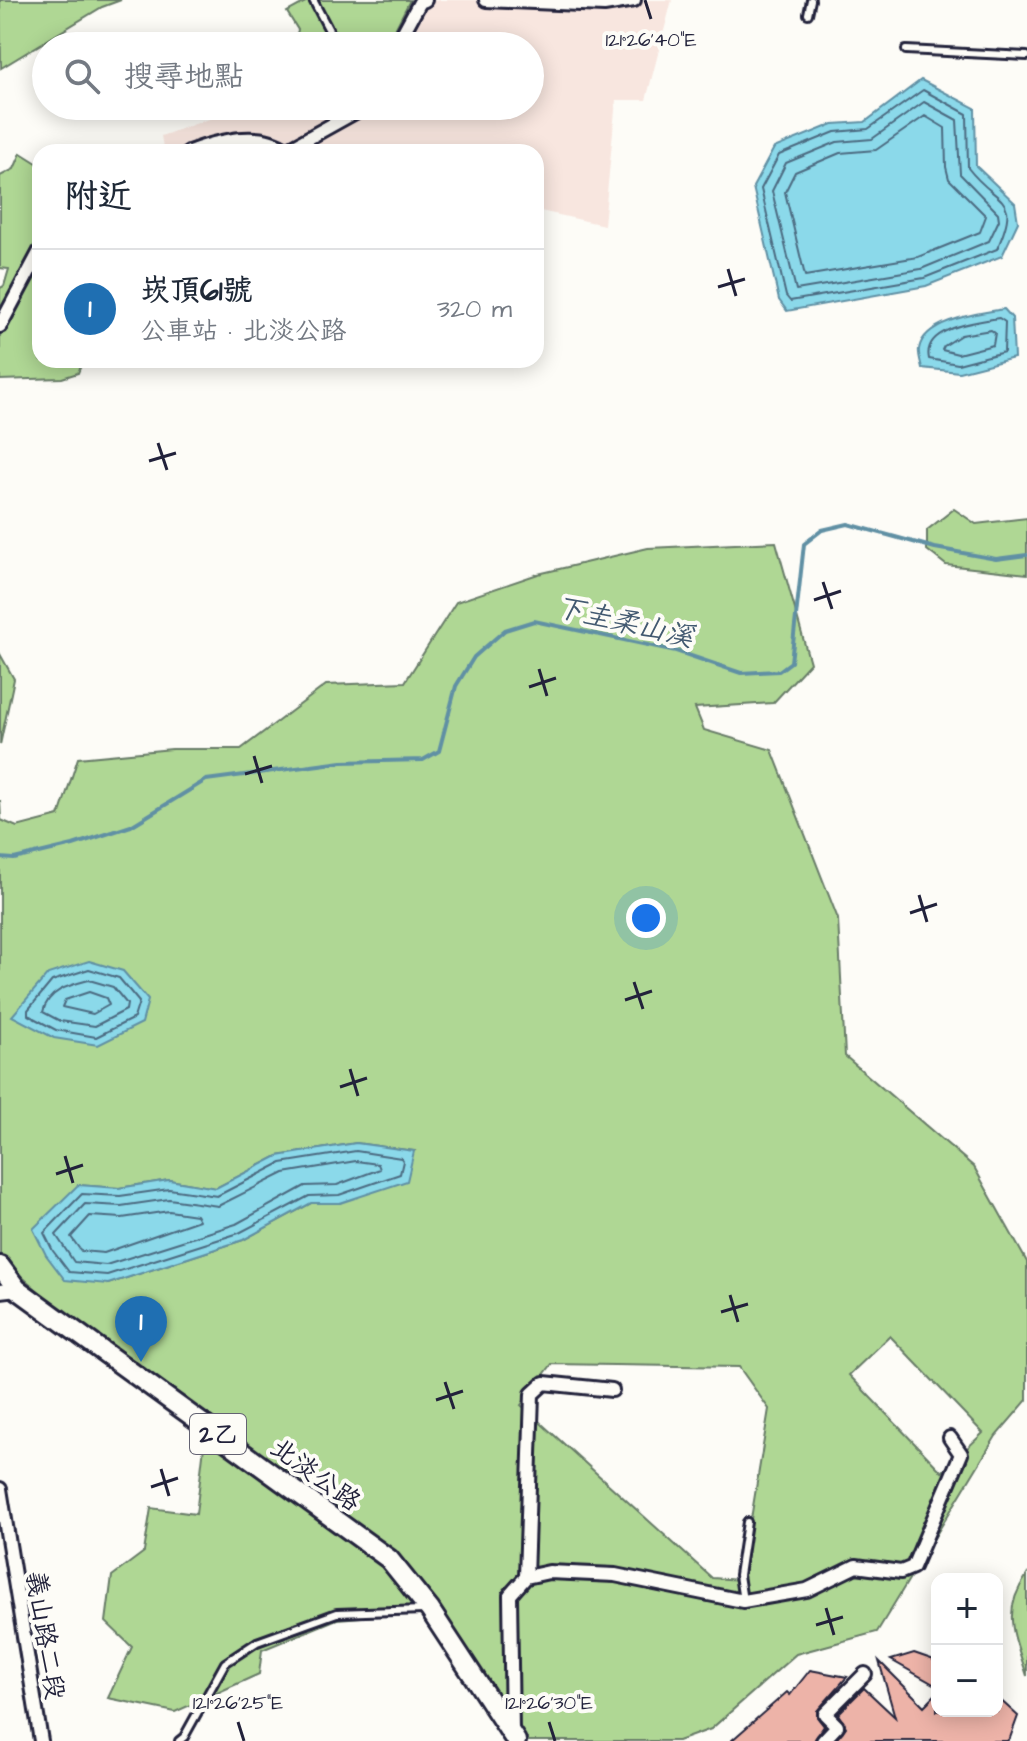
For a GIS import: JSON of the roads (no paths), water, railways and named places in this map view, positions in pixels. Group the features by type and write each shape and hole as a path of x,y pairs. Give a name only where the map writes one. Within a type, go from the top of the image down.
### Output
{"main road":[{"name":"北淡公路","path":"0,1266 9,1290 389,1559 430,1610 514,1738"}],"street":[{"path":"404,32 420,2 425,0"},
{"path":"486,0 604,5 634,0"},
{"path":"298,144 341,120"},
{"path":"210,144 250,139 276,141 279,144"},
{"path":"0,326 32,266"},
{"path":"526,1577 532,1394 544,1383 612,1390"},
{"path":"514,1738 510,1595 526,1577 549,1572 615,1575 743,1601 807,1590 856,1566 901,1572 913,1567 961,1454 950,1438"},
{"name":"義山路二段","path":"0,1489 41,1741"},
{"path":"823,1741 837,1726 825,1714 865,1674"}],"lane":[{"path":"313,0 330,32"},
{"path":"808,14 811,0"},
{"path":"906,50 1027,56"},
{"path":"743,1601 739,1575 747,1522"},
{"path":"179,1741 225,1663 257,1642 337,1613 430,1610"}],"water":[{"path":"921,80 975,108 976,166 1015,203 1018,222 1002,256 926,286 787,311 779,300 753,187 774,148 833,124 865,122"},
{"path":"1004,309 1012,318 1014,358 959,372 922,368 919,349 931,331 955,319"},
{"path":"89,961 123,971 148,1000 142,1023 98,1045 54,1038 12,1016 48,974"},
{"path":"356,1143 414,1151 407,1181 340,1203 311,1203 243,1240 108,1284 65,1280 46,1255 33,1229 78,1185 119,1188 169,1180 216,1188 278,1156"}],"waterway":[{"name":"下圭柔山溪","path":"0,858 14,859 73,845 131,826 206,780 342,762 423,760 439,751 456,686 474,657 505,630 534,621 676,651 741,673 779,671 791,662 804,544 822,530 848,524 935,548 996,559 1027,555"}],"place":[{"name":"崁頂61號","path":"141,1362"}]}
